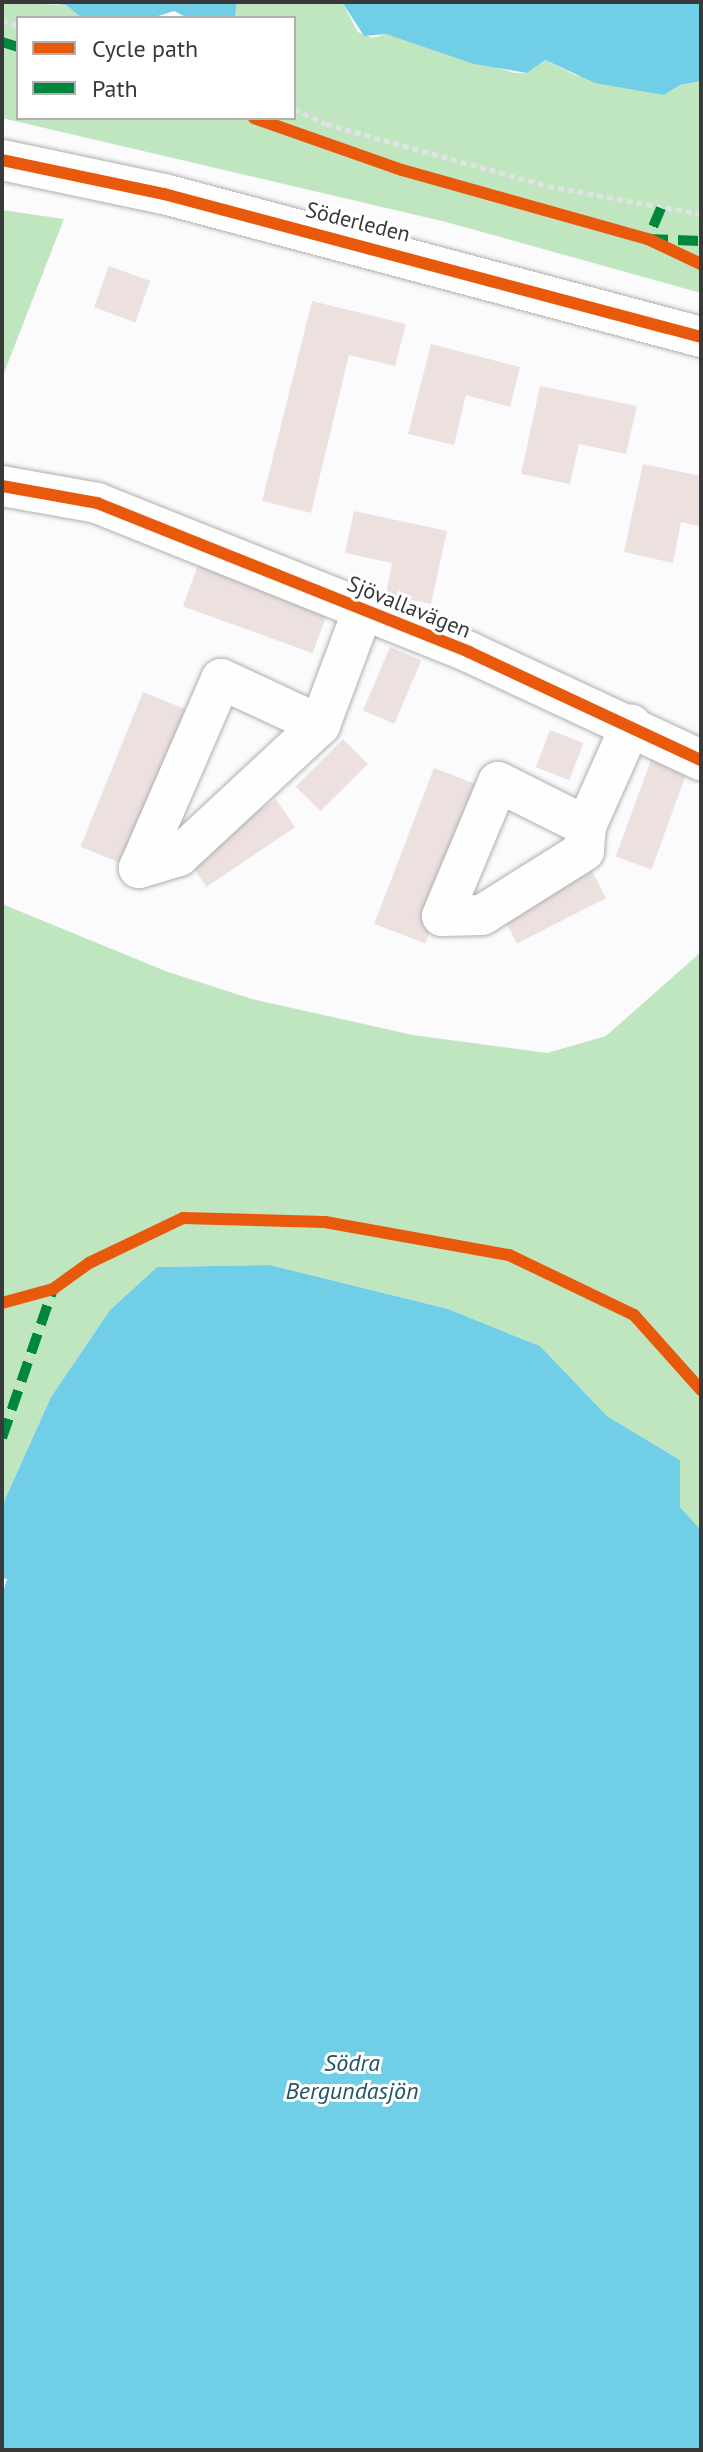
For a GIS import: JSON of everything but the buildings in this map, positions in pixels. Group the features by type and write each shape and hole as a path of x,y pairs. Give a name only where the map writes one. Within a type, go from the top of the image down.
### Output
{"street":[{"name":"Söderleden","path":"2,160 175,196 701,337"},
{"name":"Sjövallavägen","path":"2,486 97,503 363,610 631,725 701,760"},
{"path":"320,725 221,679 139,868 179,856 320,725 363,610"},
{"path":"586,826 631,725"}],"path":[{"path":"296,110 326,124 548,186 701,214"}],"green space":[{"path":"2,2 66,5 80,16 16,16 16,120 296,120 296,16 235,16 237,2 342,2 358,32 372,38 386,34 515,73 527,73 545,60 575,75 664,95 680,85 701,81 701,293 446,222 2,118"},
{"path":"2,210 64,219 2,378"},
{"path":"2,904 168,972 252,999 413,1035 547,1053 606,1036 701,952 701,1530 680,1507 680,1460 607,1416 540,1346 448,1309 270,1265 157,1267 110,1310 51,1397 2,1506"}],"water":[{"path":"38,2 237,2 235,16 184,16 174,11 158,16 80,16 66,5"},
{"path":"342,2 701,2 701,81 680,85 664,95 595,83 545,60 527,73 474,64 386,34 364,36"},
{"name":"Södra Bergundasjön","path":"270,1265 448,1309 540,1346 607,1416 680,1460 680,1507 701,1530 701,2450 2,2450 2,1596 7,1579 2,1578 2,1506 51,1397 110,1310 157,1267"}],"marked path":[{"path":"2,42 16,46"},
{"path":"661,208 648,239 701,241"},
{"path":"2,1438 53,1289"}],"cycle path":[{"path":"260,120 402,170 648,239 701,264"},
{"path":"2,160 164,194 701,337"},
{"path":"2,486 97,503 469,652 701,760"},
{"path":"2,1303 53,1289 89,1263 183,1218 325,1222 509,1255 634,1315 701,1390"}]}
